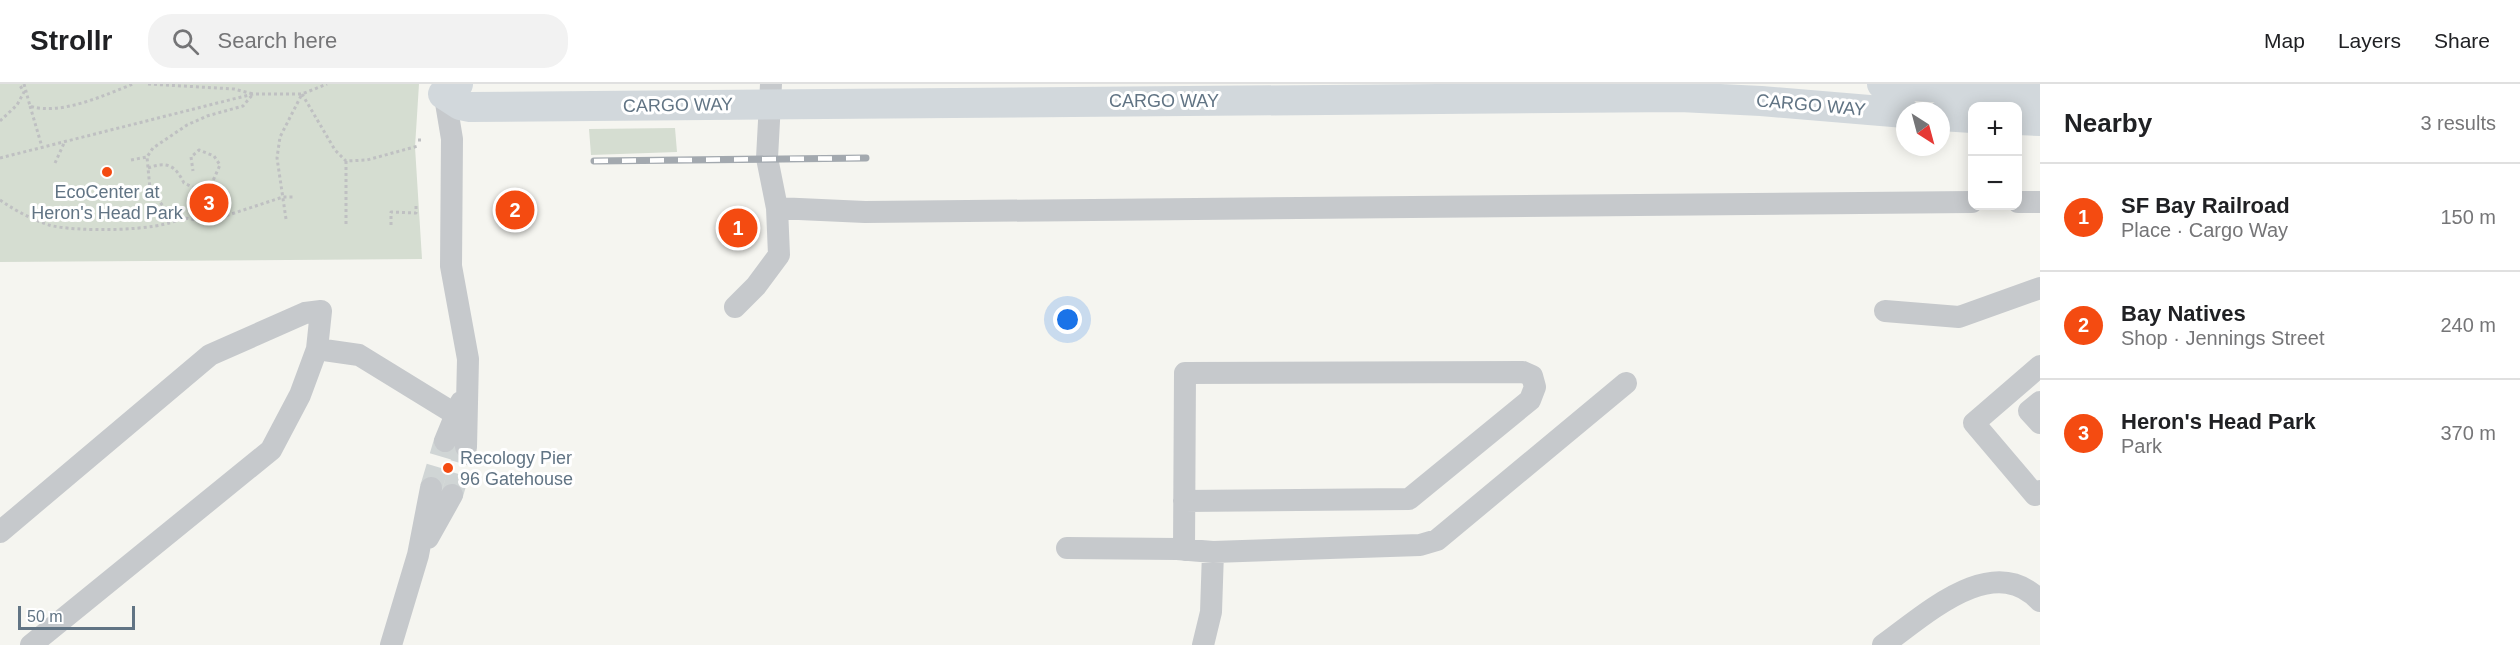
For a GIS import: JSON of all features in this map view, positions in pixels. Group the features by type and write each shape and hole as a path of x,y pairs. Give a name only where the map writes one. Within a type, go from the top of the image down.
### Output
{"main road":[{"name":"CARGO WAY","path":"1882,84 2040,94"},
{"name":"CARGO WAY","path":"448,87 460,105 470,107 771,94 1434,89 1761,101 1896,112"},
{"path":"1950,117 1968,118"},
{"path":"2022,120 2040,121"}],"street":[{"path":"448,87 452,139 451,266 468,359 467,387 455,444 455,414 467,387"},
{"path":"735,307 756,286 778,255 777,208 767,158 771,94"},
{"path":"777,208 865,212 1968,202"},
{"path":"2022,202 2040,202"},
{"path":"1885,311 1959,317 2040,288"},
{"path":"0,532 210,356 305,313 321,311 317,349 300,395 271,450 31,645"},
{"path":"317,349 359,355 455,414"},
{"path":"2040,366 1974,423 2035,495 2040,491"},
{"path":"1184,501 1409,499 1530,400 1535,387 1532,376 1523,372 1185,373 1184,501 1184,550"},
{"path":"1067,548 1214,552 1420,545 1437,540 1626,383"},
{"path":"2040,402 2030,411 2040,423"},
{"path":"391,645 418,555 442,492"},
{"path":"1203,645 1211,612 1214,552"},
{"path":"1883,645 1944,601 1987,583 2003,581 2017,583 2030,590 2040,601"}],"path":[{"path":"19,84 30,106 42,147"},
{"path":"0,121 17,105 24,92 24,84"},
{"path":"30,106 42,110 52,109 94,99 134,84"},
{"path":"148,84 234,89 253,94"},
{"path":"0,158 253,94 302,94 327,84"},
{"path":"253,94 243,106 207,116 173,133 153,148 147,157 149,184 154,196 163,206 182,217 201,221 218,218 283,197 295,197"},
{"path":"302,94 335,150 346,161 346,225"},
{"path":"286,219 277,158 280,137 302,94"},
{"path":"55,163 65,141"},
{"path":"346,161 368,160 418,146"},
{"path":"148,168 158,164 170,164 184,183 200,188 212,183 220,165 214,156 199,150 191,157 193,171"},
{"path":"130,160 147,157"},
{"path":"0,200 21,214 52,226 130,230 173,224 182,217"},
{"path":"391,225 391,212 416,213 416,206"},
{"path":"211,209 218,218"}],"shaded area":[{"path":"0,84 419,84 415,147 422,259 0,262"},
{"path":"675,128 677,152 591,155 589,129"}],"tunnel":[{"path":"431,488 445,441"},
{"path":"452,495 466,447"}],"railway":[{"path":"594,161 866,158"}],"place":[{"name":"EcoCenter at Heron's Head Park","path":"107,172"},
{"name":"Heron's Head Park","path":"209,203"},
{"name":"Bay Natives","path":"515,210"},
{"name":"SF Bay Railroad","path":"738,228"},
{"name":"Recology Pier 96 Gatehouse","path":"448,468"}]}
